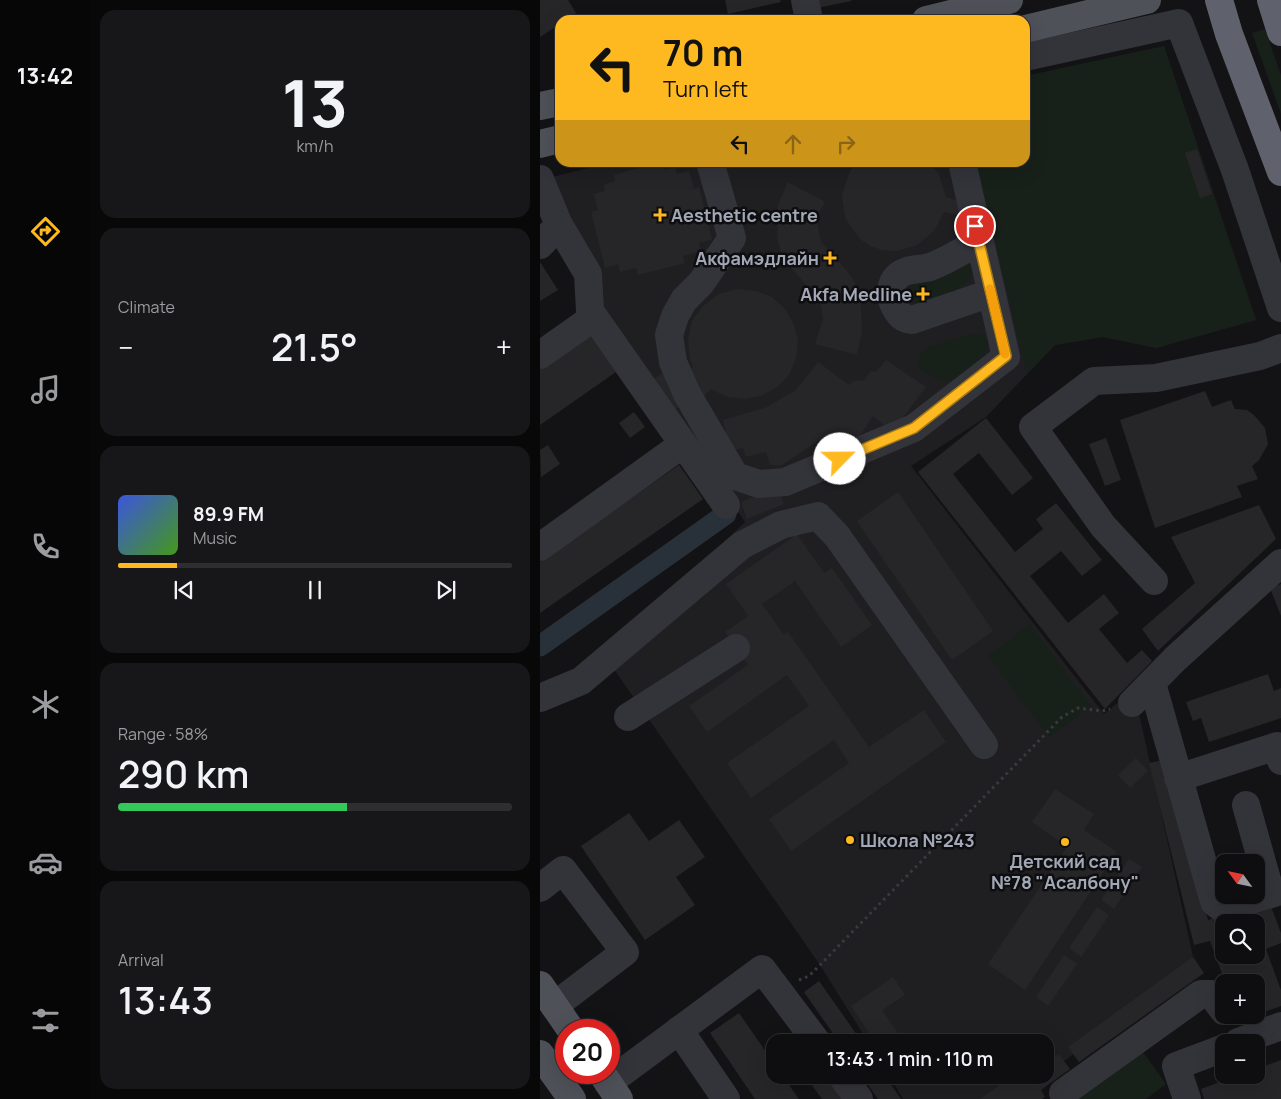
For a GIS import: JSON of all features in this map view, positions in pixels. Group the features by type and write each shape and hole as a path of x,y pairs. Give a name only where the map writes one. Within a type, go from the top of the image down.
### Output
{"highway":[{"path":"1219,0 1229,34 1281,172"},
{"path":"1272,0 1281,32"}],"main road":[{"path":"947,15 1009,0"},
{"path":"1030,28 1147,0"},
{"path":"540,106 555,103"},
{"path":"540,144 555,141"},
{"path":"547,996 563,1019"},
{"path":"540,1054 572,1099"}],"street":[{"path":"805,0 808,15"},
{"path":"1030,56 1179,23 1235,170 1281,308"},
{"path":"711,167 732,238 701,283 684,300 675,316 669,335 673,362 686,394 734,476 759,484 785,482 914,428 1006,356 963,167"},
{"path":"540,179 559,225 588,274 590,311 726,505"},
{"path":"540,245 559,225"},
{"path":"979,242 930,267 906,272 896,278 891,287 892,301 900,315 912,320 991,293"},
{"path":"540,355 594,317"},
{"path":"1154,581 1103,526 1033,427 1094,381 1156,378 1260,356 1281,348"},
{"path":"540,547 683,444"},
{"path":"540,698 581,681 742,545 781,525 818,516 837,536 984,745"},
{"path":"1132,703 1175,659 1281,563"},
{"path":"628,717 736,648"},
{"path":"1152,683 1214,902 1219,906 1226,907 1276,892 1246,805"},
{"path":"1178,778 1277,746 1281,761"},
{"path":"540,888 563,870 625,952 547,996"},
{"path":"609,1085 679,1030 762,969 811,1034"},
{"path":"1063,1093 1201,994 1212,994 1215,998"},
{"path":"1259,1034 1281,1026"},
{"path":"679,1030 726,1099"},
{"path":"1187,1099 1176,1066 1215,1051"},
{"path":"848,1084 859,1099"}],"path":[{"path":"768,977 790,984 809,976 1062,717 1078,708 1102,711 1132,703"}],"shaded area":[{"path":"1265,29 1281,75 1281,114 1252,33"},
{"path":"1164,46 1256,320 1156,348 1103,337 1055,345 986,417 911,466 1104,714 1126,696 1138,709 1196,970 1054,1068 1054,1034 863,1034 820,965 604,655 745,522 598,310 599,278 552,177 592,167 1030,167 1030,158"},
{"path":"1164,46 1256,320 1156,348 1103,337 1055,345 1027,374 977,167 1030,167 1030,75"},
{"path":"969,263 971,271 969,277 965,283 951,293 935,300 921,303 916,303 903,296 907,281"},
{"path":"975,333 982,334 988,341 988,350 973,365 954,379 942,381 920,369 919,358 925,348"},
{"path":"1030,624 1091,706 1049,737 988,656"},
{"path":"1143,1052 1166,1084 1146,1099 1078,1099"},
{"path":"894,1084 1030,1084 1008,1099 903,1099"}],"building":[{"path":"540,0 568,0 576,13 573,15 555,15 555,27 540,37"},
{"path":"725,0 780,0 781,2 728,14"},
{"path":"814,0 851,0 851,1 813,9"},
{"path":"1197,149 1212,194 1200,198 1185,153"},
{"path":"642,167 664,167 665,170 675,167 677,174 689,171 694,189 699,187 712,240 699,243 701,251 683,256 685,263 638,275 636,268 620,272 618,264 605,268 591,212 598,210 594,194 605,191 604,185 615,181 614,175"},
{"path":"854,167 933,167 939,174 946,197 962,202 962,212 959,215 944,212 934,231 917,245 897,251 881,250 870,246 860,239 845,218 842,195 850,171"},
{"path":"788,182 825,202 816,217 821,242 848,272 855,283 859,295 862,332 857,355 815,344 823,319 820,301 787,263 780,250 777,236 778,205"},
{"path":"540,262 558,290 540,301"},
{"path":"737,289 756,291 772,297 785,309 794,324 798,341 796,359 789,375 777,387 761,396 744,399 727,397 711,389 704,396 686,373 693,367 688,340 692,321 703,306 719,294"},
{"path":"589,334 616,372 540,425 540,368"},
{"path":"886,360 926,387 899,423 886,427 873,416 862,433 855,439 840,439 830,433 782,465 770,465 766,452 746,457 743,448 730,451 723,420 767,407 796,390 818,362 849,385 853,381 864,381 871,371 876,372"},
{"path":"663,373 684,403 673,411 652,380"},
{"path":"1205,391 1212,407 1231,400 1235,409 1247,410 1265,428 1268,444 1259,460 1252,466 1258,479 1237,486 1242,497 1155,528 1120,420"},
{"path":"634,412 645,427 630,438 619,423"},
{"path":"986,418 1033,478 1012,495 979,453 953,474 1015,552 1043,529 1036,519 1056,503 1102,560 1082,576 1061,551 1030,576 1068,623 1104,594 1119,613 1099,629 1127,663 1142,650 1152,661 1105,709 918,472"},
{"path":"1106,438 1121,480 1105,486 1089,444"},
{"path":"548,445 560,464 541,477 540,450"},
{"path":"679,465 703,499 540,613 540,562"},
{"path":"778,487 784,504 747,519 741,502"},
{"path":"898,492 993,631 952,660 857,521"},
{"path":"1259,505 1276,539 1158,651 1142,629 1195,583 1171,537"},
{"path":"797,534 824,573 832,568 872,625 841,647 795,581 762,604 784,635 788,632 869,747 924,710 946,742 791,851 769,819 849,763 834,740 751,798 727,763 809,706 787,675 707,732 689,706 748,665 725,632 748,616 726,584"},
{"path":"1281,584 1281,616 1270,588"},
{"path":"1268,674 1274,691 1281,688 1281,718 1209,742 1201,718 1193,721 1186,702"},
{"path":"1136,758 1148,771 1130,788 1118,775"},
{"path":"1168,759 1208,920 1215,917 1215,955 1210,941 1194,945 1149,763"},
{"path":"1055,789 1094,814 1084,830 1117,852 1025,990 988,964 1067,847 1032,822"},
{"path":"629,813 649,841 679,820 705,857 676,877 695,905 645,940 581,846"},
{"path":"1129,859 1142,867 1114,909 1101,900"},
{"path":"1268,898 1281,933 1281,943 1266,949 1281,990 1281,1006 1265,1012 1265,974 1222,974 1218,964 1265,964 1265,914 1224,914 1252,904 1265,904 1265,899"},
{"path":"1097,907 1109,915 1081,957 1069,948"},
{"path":"1064,955 1077,964 1048,1006 1036,997"},
{"path":"1193,957 1204,973 1079,1062 1068,1047"},
{"path":"893,977 905,995 882,1010 898,1034 870,1034 851,1006"},
{"path":"819,981 856,1034 833,1034 804,992"},
{"path":"739,1013 766,1052 766,1084 788,1084 799,1099 755,1099 710,1033"},
{"path":"1059,1054 1070,1069 1054,1081 1054,1058"},
{"path":"1281,1060 1281,1099 1204,1099 1201,1089 1215,1084 1265,1084 1265,1066"},
{"path":"811,1084 832,1084 843,1099 822,1099"},
{"path":"867,1084 890,1084 901,1099 878,1099"},
{"path":"1001,1084 1049,1084 1041,1090 1045,1097 1042,1099 980,1099"}],"waterway":[{"path":"540,646 726,514"}],"slow traffic":[{"path":"990,289 1005,354"}],"place":[{"name":"Aesthetic centre","path":"660,215"},
{"name":"Акфамэдлайн","path":"830,258"},
{"name":"Akfa Medline","path":"923,294"},
{"name":"Школа №243","path":"850,840"},
{"name":"Детский сад №78 \"Асалбону\"","path":"1065,842"}],"route":[{"path":"840,459 914,428 1006,356 975,226"}]}
